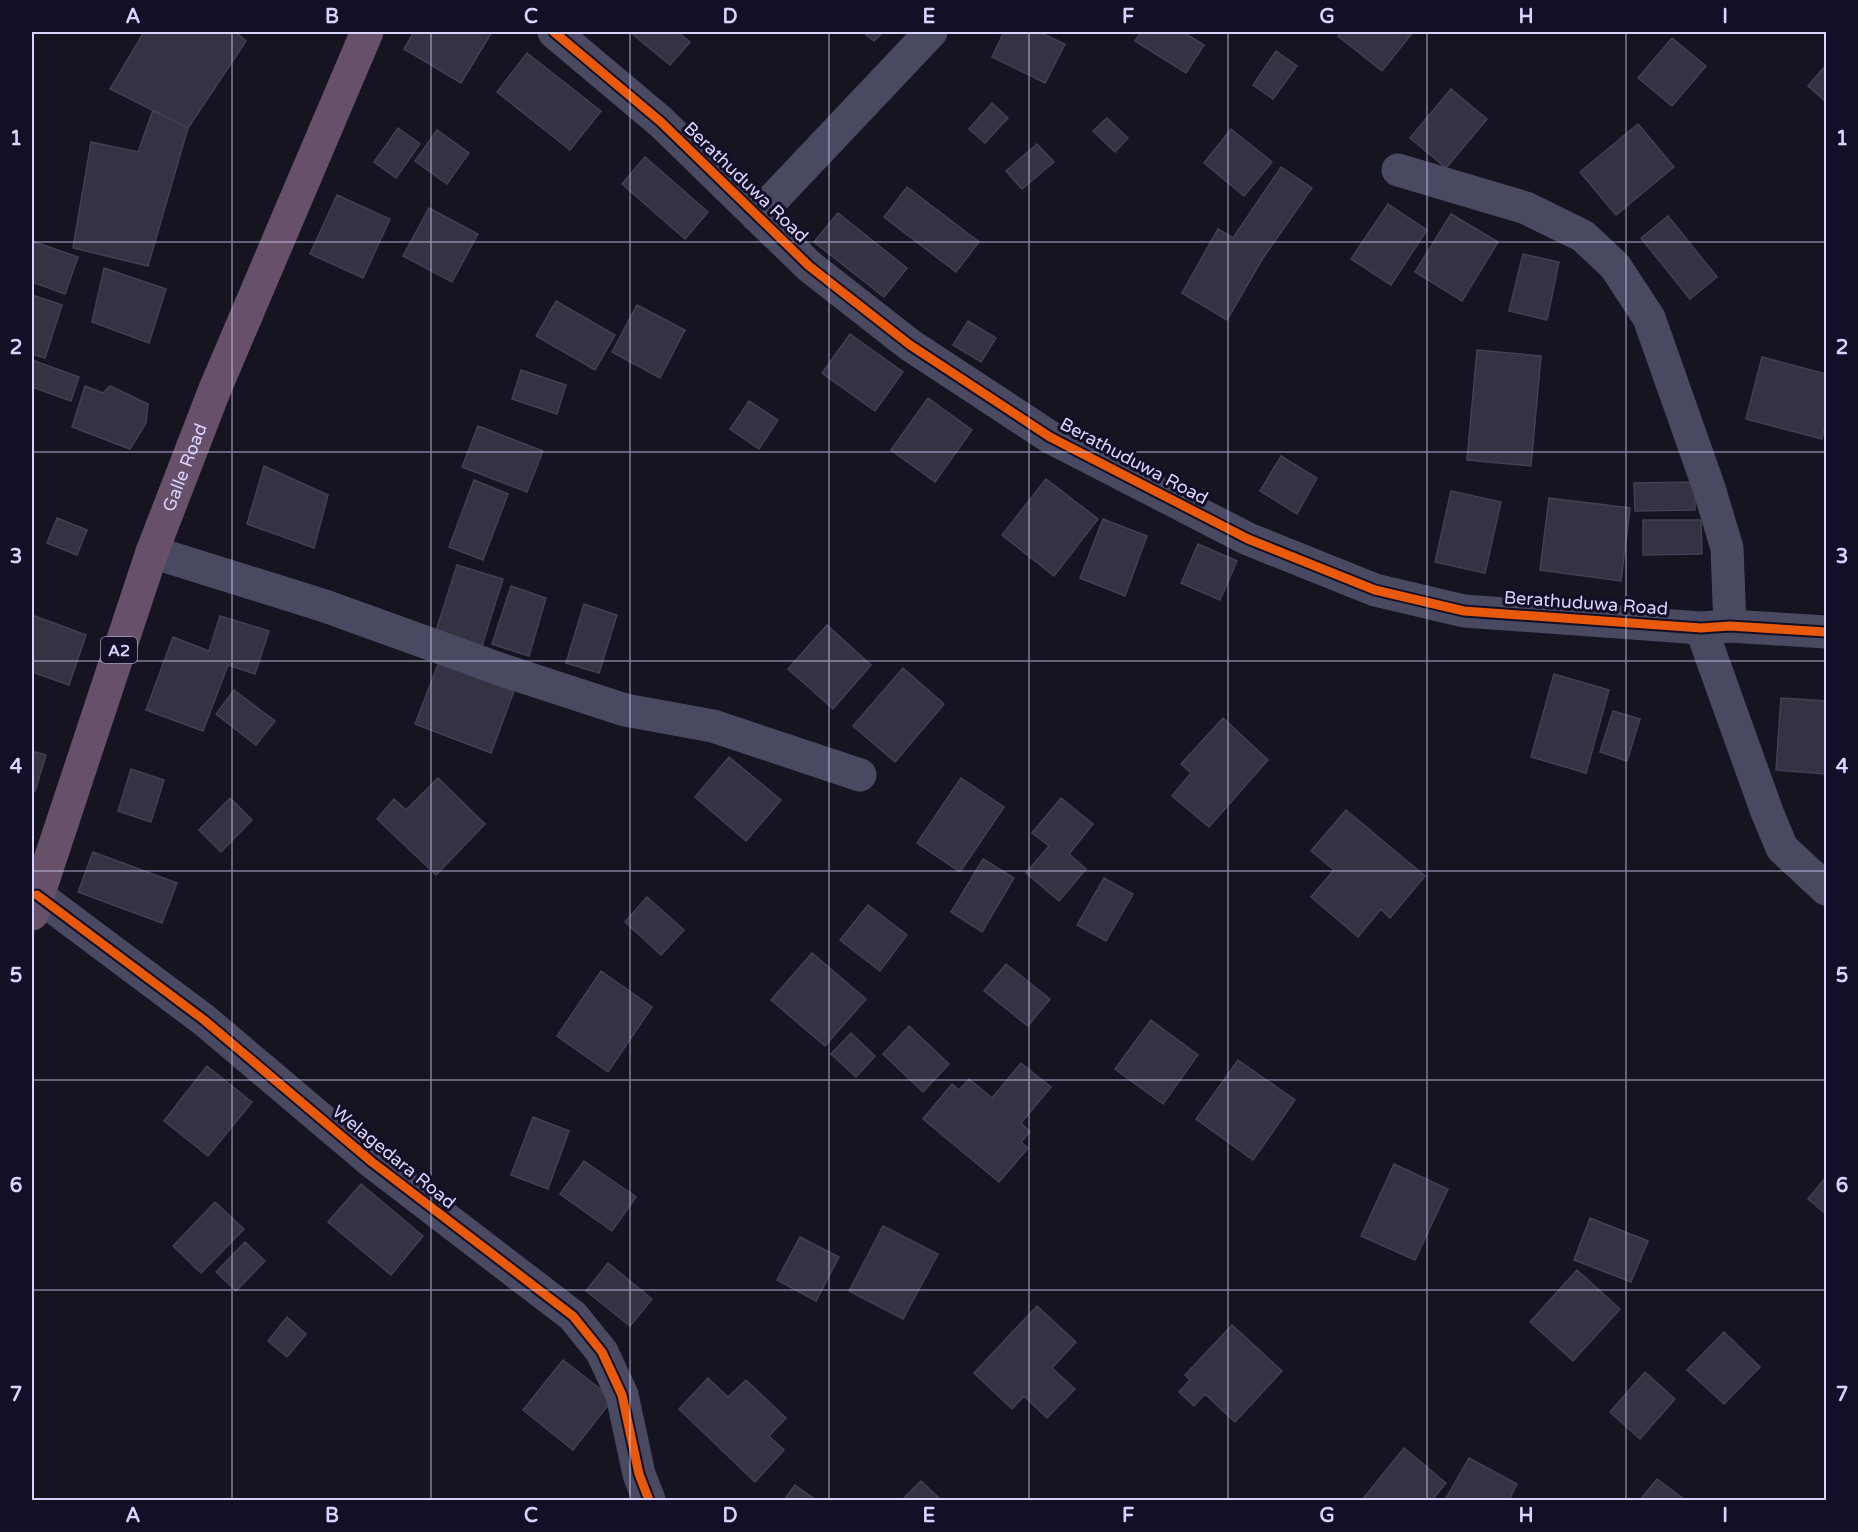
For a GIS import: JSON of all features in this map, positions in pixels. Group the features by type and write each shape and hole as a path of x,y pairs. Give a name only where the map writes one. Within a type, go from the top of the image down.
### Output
{"highway":[{"name":"Galle Road","path":"34,904 152,552 215,390 367,32"}],"street":[{"name":"Berathuduwa Road","path":"554,32 661,122 808,266 910,345 1050,436 1248,539 1375,590 1464,611 1827,632"},
{"path":"758,216 931,32"},
{"path":"1398,170 1526,208 1583,236 1615,266 1649,318 1709,488 1727,548 1715,627 1767,813 1782,848 1827,890"},
{"path":"152,552 325,606 505,671 625,710 713,726 860,775"},
{"name":"Welagedara Road","path":"34,904 204,1020 372,1162 573,1316 602,1352 622,1395 639,1474 650,1500"}],"building":[{"path":"144,32 236,32 246,41 188,128 110,89"},
{"path":"414,32 492,32 461,83 404,49"},
{"path":"630,32 678,32 690,42 670,65"},
{"path":"863,32 883,32 874,41"},
{"path":"1004,32 1039,32 1065,44 1045,83 992,57"},
{"path":"1141,32 1183,32 1204,45 1186,73 1135,41"},
{"path":"1341,32 1413,32 1382,71 1338,36"},
{"path":"1672,38 1706,66 1672,106 1638,78"},
{"path":"1276,51 1297,66 1273,99 1253,85"},
{"path":"527,53 601,111 570,150 497,92"},
{"path":"1826,65 1826,102 1808,86"},
{"path":"1451,89 1487,119 1446,168 1410,138"},
{"path":"992,103 1008,118 985,143 969,129"},
{"path":"153,110 188,128 148,266 73,248 91,142 138,152"},
{"path":"1107,118 1128,138 1115,152 1093,131"},
{"path":"1638,124 1674,167 1616,215 1580,172"},
{"path":"398,128 420,144 396,178 374,162"},
{"path":"1231,129 1272,162 1244,196 1204,163"},
{"path":"437,130 469,153 447,184 415,161"},
{"path":"1037,144 1054,162 1022,189 1006,171"},
{"path":"645,157 708,212 685,239 622,184"},
{"path":"1281,167 1312,188 1263,258 1227,320 1182,293 1218,229 1233,238"},
{"path":"907,187 979,242 956,272 884,217"},
{"path":"337,195 390,219 363,278 310,254"},
{"path":"1388,204 1427,230 1391,285 1351,259"},
{"path":"429,208 478,234 452,282 403,256"},
{"path":"838,213 907,268 884,297 814,242"},
{"path":"1451,214 1498,242 1462,301 1415,272"},
{"path":"1668,216 1717,277 1690,299 1641,238"},
{"path":"32,241 78,257 65,294 32,282"},
{"path":"1523,254 1559,262 1547,320 1509,311"},
{"path":"104,268 166,289 149,343 92,322"},
{"path":"32,295 62,305 45,358 32,354"},
{"path":"556,301 615,335 595,370 536,336"},
{"path":"637,305 685,330 660,378 612,352"},
{"path":"968,321 996,338 981,362 953,345"},
{"path":"850,334 903,372 875,411 822,373"},
{"path":"1477,350 1541,356 1531,466 1467,460"},
{"path":"1762,357 1826,374 1826,420 1822,439 1746,419"},
{"path":"32,360 79,377 71,401 32,387"},
{"path":"521,370 566,385 557,414 512,399"},
{"path":"85,386 103,393 110,386 148,404 146,423 130,449 72,427"},
{"path":"928,398 972,430 935,482 891,450"},
{"path":"749,401 778,420 759,449 730,429"},
{"path":"478,426 543,451 527,492 462,467"},
{"path":"1281,456 1317,478 1297,514 1260,491"},
{"path":"264,466 328,495 314,548 247,524"},
{"path":"1046,479 1098,519 1054,576 1002,535"},
{"path":"474,480 508,494 483,560 449,547"},
{"path":"1695,482 1695,510 1635,511 1634,483"},
{"path":"1451,491 1501,502 1485,573 1435,562"},
{"path":"1549,498 1630,508 1621,581 1540,570"},
{"path":"57,518 87,530 77,555 47,543"},
{"path":"1103,519 1147,536 1125,596 1080,578"},
{"path":"1643,520 1701,520 1702,554 1643,555"},
{"path":"1198,544 1237,561 1220,600 1181,583"},
{"path":"457,565 503,579 481,649 435,634"},
{"path":"511,586 546,598 529,656 492,644"},
{"path":"584,604 617,615 599,673 566,663"},
{"path":"32,615 86,635 69,685 32,672"},
{"path":"220,616 269,631 255,674 228,665 203,731 146,710 173,637 209,651"},
{"path":"827,625 871,665 833,709 788,669"},
{"path":"439,662 514,691 491,753 415,724"},
{"path":"903,668 944,704 895,762 853,726"},
{"path":"1554,674 1609,690 1586,773 1531,757"},
{"path":"234,690 275,721 256,745 216,714"},
{"path":"1781,698 1826,701 1826,774 1776,770"},
{"path":"1613,711 1640,719 1627,761 1600,752"},
{"path":"1223,718 1268,760 1209,827 1172,796 1191,773 1181,764"},
{"path":"32,751 46,755 35,791 32,790"},
{"path":"729,757 781,800 746,841 695,797"},
{"path":"131,769 164,780 151,822 118,811"},
{"path":"438,778 485,824 436,875 377,819 394,799 406,810"},
{"path":"961,778 1004,807 960,872 917,843"},
{"path":"230,798 252,820 221,852 199,830"},
{"path":"1061,798 1093,824 1069,854 1086,869 1059,901 1026,873 1049,846 1032,833"},
{"path":"1346,810 1425,876 1390,918 1381,909 1358,937 1311,897 1334,870 1311,851"},
{"path":"93,852 177,883 162,923 78,892"},
{"path":"983,859 1014,878 982,932 951,912"},
{"path":"1104,878 1133,894 1106,941 1077,925"},
{"path":"647,897 684,930 661,955 625,922"},
{"path":"868,905 907,935 880,971 840,940"},
{"path":"812,953 866,999 825,1046 771,1000"},
{"path":"1006,964 1050,999 1028,1026 984,991"},
{"path":"601,971 652,1007 608,1072 557,1036"},
{"path":"1151,1020 1198,1055 1163,1104 1115,1069"},
{"path":"909,1026 949,1064 923,1092 883,1054"},
{"path":"851,1033 875,1056 856,1077 831,1054"},
{"path":"1238,1060 1295,1100 1253,1160 1196,1119"},
{"path":"1021,1063 1051,1087 1021,1123 1030,1132 1021,1142 1028,1148 999,1182 923,1119 952,1084 959,1090 969,1079 992,1098"},
{"path":"207,1066 252,1102 208,1156 164,1121"},
{"path":"533,1117 569,1131 548,1189 511,1175"},
{"path":"584,1161 636,1197 612,1231 560,1194"},
{"path":"1394,1164 1448,1189 1415,1260 1361,1236"},
{"path":"1826,1177 1826,1214 1808,1199"},
{"path":"361,1184 423,1236 391,1275 328,1222"},
{"path":"215,1202 244,1229 201,1273 173,1246"},
{"path":"1590,1218 1648,1241 1631,1282 1574,1260"},
{"path":"883,1226 938,1254 903,1319 849,1291"},
{"path":"800,1237 839,1257 816,1301 777,1280"},
{"path":"245,1242 265,1261 236,1291 216,1272"},
{"path":"608,1263 652,1299 630,1326 586,1291"},
{"path":"1577,1270 1620,1309 1573,1361 1530,1322"},
{"path":"1037,1306 1076,1342 1052,1368 1075,1389 1047,1418 1024,1396 1012,1409 974,1373"},
{"path":"287,1317 306,1334 287,1357 268,1341"},
{"path":"1232,1325 1282,1371 1235,1422 1205,1394 1194,1406 1179,1392 1190,1380 1185,1375"},
{"path":"1724,1332 1760,1367 1724,1404 1687,1370"},
{"path":"563,1360 613,1399 573,1450 523,1410"},
{"path":"1645,1372 1675,1399 1640,1439 1610,1412"},
{"path":"708,1378 728,1397 746,1380 786,1418 769,1436 784,1450 755,1482 679,1409"},
{"path":"1404,1448 1446,1483 1432,1500 1362,1500"},
{"path":"1469,1458 1517,1484 1509,1500 1445,1500"},
{"path":"1657,1479 1685,1500 1640,1500"},
{"path":"921,1481 941,1500 902,1500"},
{"path":"795,1485 816,1500 784,1500"}],"cycle path":[{"path":"554,32 661,122 809,266 910,345 1050,437 1248,539 1375,590 1464,611 1701,628 1730,626 1826,632"},
{"path":"37,895 204,1020 372,1162 573,1316 602,1352 622,1395 639,1474 649,1500"}]}
